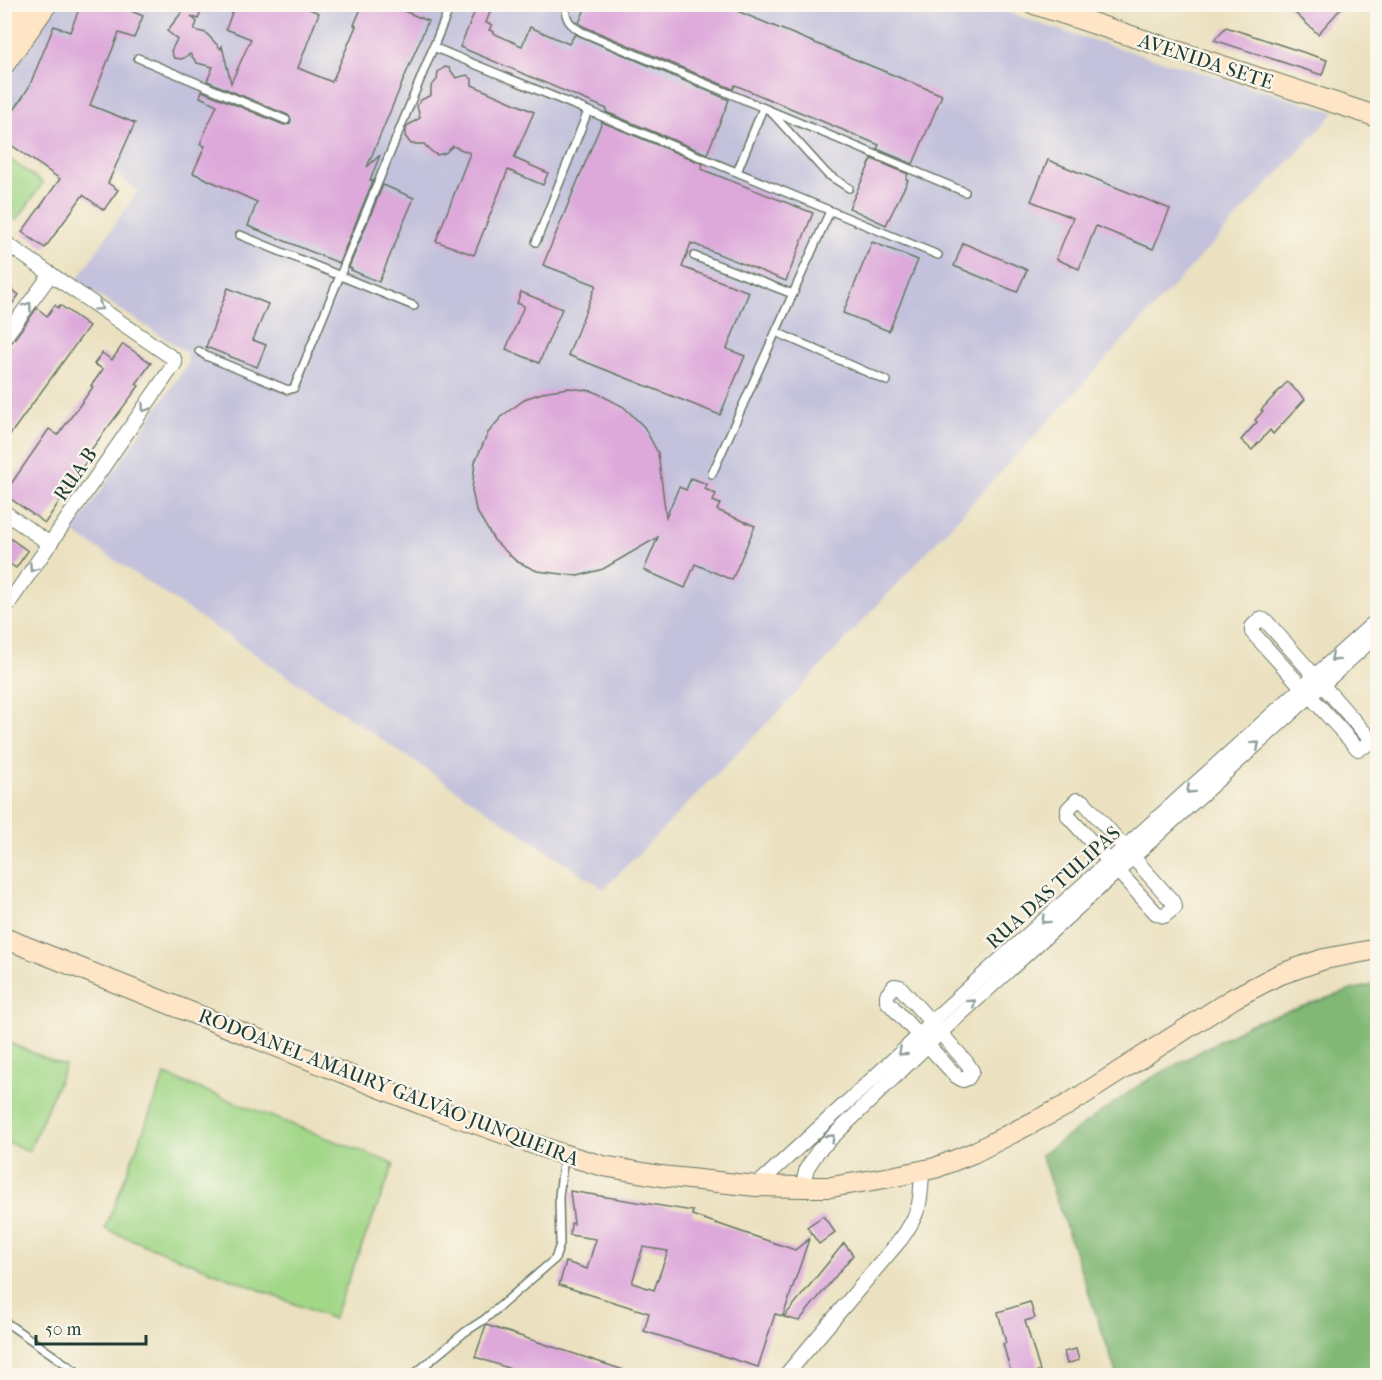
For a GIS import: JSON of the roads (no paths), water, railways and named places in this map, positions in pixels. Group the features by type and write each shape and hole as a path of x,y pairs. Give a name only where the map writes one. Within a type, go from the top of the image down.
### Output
{"main road":[{"path":"4,36 27,4"},
{"path":"4,65 47,4"},
{"name":"AVENIDA SETE","path":"1034,4 1377,117"},
{"name":"RODOANEL AMAURY GALVÃO JUNQUEIRA","path":"4,938 421,1104 564,1155 603,1166 661,1176 756,1186 802,1187 831,1187 922,1170 973,1153 1067,1105 1234,998 1278,975 1324,959 1377,949"}],"street":[{"path":"4,242 51,274 4,338"},
{"name":"RUA B","path":"4,610 174,367 174,359 51,274"},
{"path":"4,512 50,544"},
{"path":"1260,619 1266,621 1319,680 1370,739 1367,745 1358,749 1252,632 1252,627 1256,622 1260,619"},
{"name":"RUA DAS TULIPAS","path":"1319,680 1377,619"},
{"name":"RUA DAS TULIPAS","path":"802,1187 807,1168 818,1151 936,1027 1306,691 1377,634"},
{"path":"1078,803 1130,852 1174,904 1174,909 1164,916 1160,916 1068,816 1068,809 1078,803"},
{"path":"894,986 900,987 972,1069 968,1078 960,1080 923,1040 887,1001 889,991 894,986"},
{"name":"RUA DAS TULIPAS","path":"756,1186 923,1040"},
{"path":"785,1376 912,1224 921,1200 922,1170"}],"lane":[{"path":"199,351 288,390 294,388 451,4"},
{"path":"566,4 565,13 568,21 572,27 582,32 964,192"},
{"path":"433,47 938,255"},
{"path":"138,58 286,120"},
{"path":"737,172 766,109"},
{"path":"766,109 827,174 849,188"},
{"path":"536,242 588,111"},
{"path":"712,474 830,211"},
{"path":"240,235 414,306"},
{"path":"694,256 793,294"},
{"path":"776,332 887,381"},
{"path":"412,1376 555,1259 560,1244 559,1196 564,1155"},
{"path":"4,1321 83,1376"}]}
